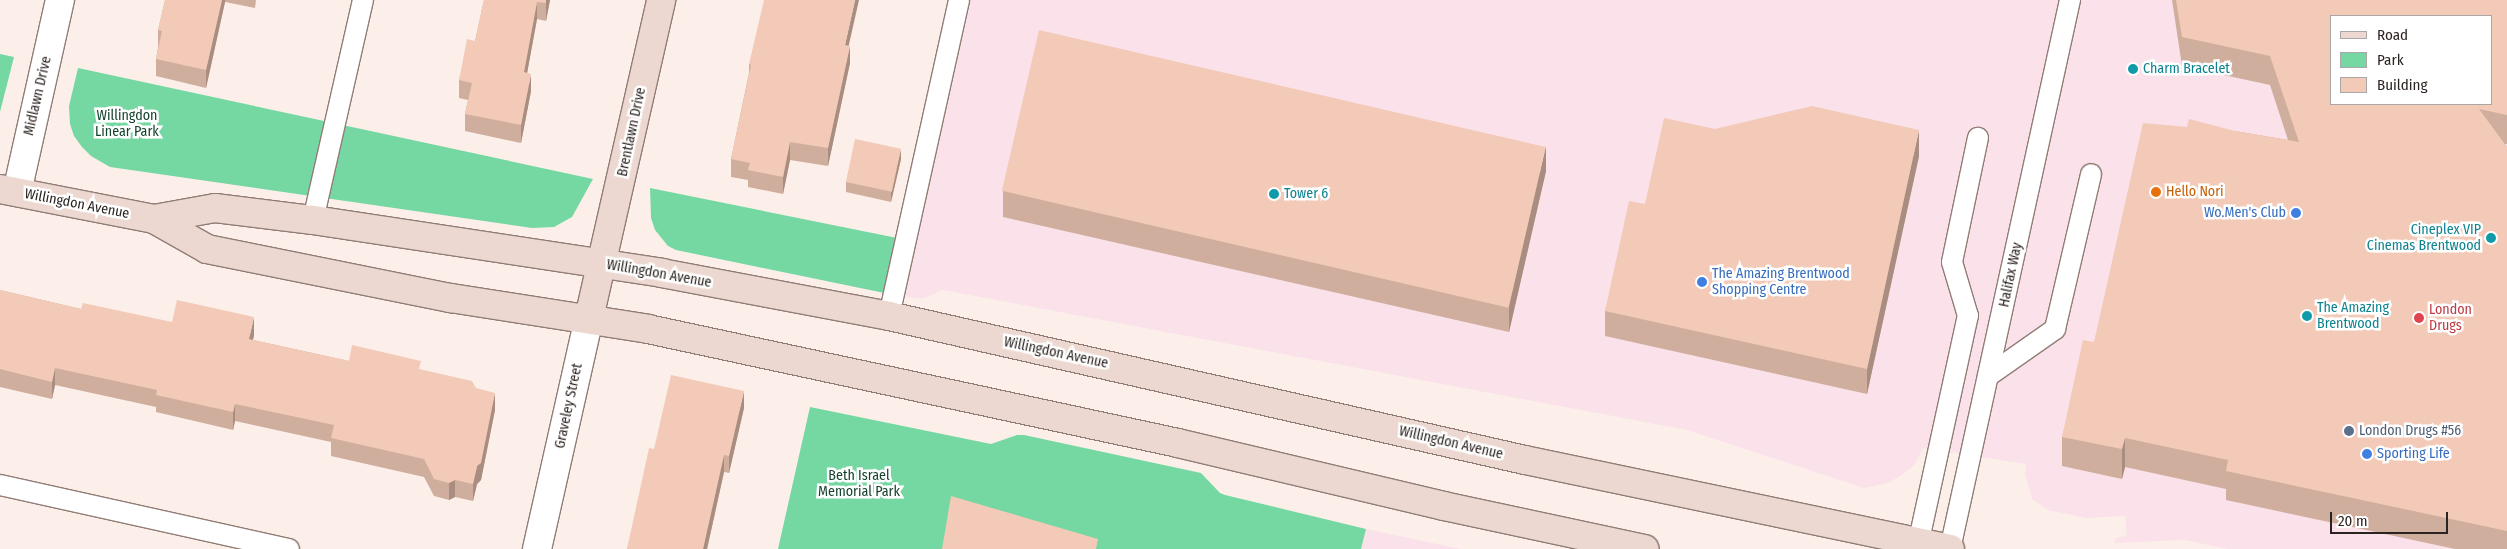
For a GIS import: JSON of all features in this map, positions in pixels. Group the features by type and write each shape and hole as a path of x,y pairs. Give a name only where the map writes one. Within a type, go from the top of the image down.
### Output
{"main road":[{"name":"Brentlawn Drive","path":"602,263 661,0"},
{"name":"Willingdon Avenue","path":"9,191 154,219 207,249 452,298 590,318 1178,444 1444,506 1644,549"},
{"name":"Willingdon Avenue","path":"154,219 215,208 313,220 602,263 889,316 1918,546 1950,549"},
{"name":"Graveley Street","path":"590,318 602,263"}],"street":[{"name":"Midlawn Drive","path":"9,191 60,0"},
{"name":"Graveley Street","path":"537,549 590,318"}],"lane":[{"path":"313,220 363,0"},
{"path":"889,316 959,0"},
{"name":"Halifax Way","path":"1950,549 2070,0"},
{"path":"1918,546 1968,316 1952,262 1978,138"},
{"path":"1988,376 2056,330 2091,174"},
{"path":"0,485 289,549"}],"shaded area":[{"name":"The Amazing Brentwood Shopping Centre","path":"959,0 2507,0 2507,549 2228,549 2184,540 2114,543 2116,538 2127,535 2125,516 2086,518 2048,510 2032,499 2025,475 2026,464 1923,448 1914,465 1903,474 1888,483 1864,488 1687,430 943,290 921,299 894,295"},
{"path":"1366,529 1461,549 1361,549"}],"green space":[{"path":"0,54 14,57 0,112"},
{"name":"Willingdon Linear Park","path":"78,68 593,179 572,217 554,227 532,228 110,167 91,156 82,147 74,136 70,124 69,106"},
{"path":"650,188 907,240 894,295 676,250 668,246 655,230 651,218"},
{"name":"Beth Israel Memorial Park","path":"810,407 991,444 1017,435 1024,435 1201,473 1220,493 1225,495 1366,529 1361,549 778,549"}],"building":[{"path":"165,0 222,0 206,70 156,59 162,31 158,30"},
{"path":"484,0 546,0 546,3 537,2 524,72 531,74 521,125 465,114 472,83 459,80 467,39 475,41"},
{"path":"764,0 855,0 845,45 850,46 828,148 790,142 783,177 748,170 750,163 731,159 751,65 749,64"},
{"name":"The Amazing Brentwood","path":"2176,0 2507,0 2507,115 2479,109 2507,147 2507,531 2226,471 2228,460 2125,438 2122,449 2062,437 2083,340 2094,342 2143,123 2187,127 2189,119 2235,131 2299,142 2270,56 2182,37"},
{"name":"Tower 6","path":"1039,30 1546,147 1509,308 1002,191"},
{"path":"1812,106 1919,130 1867,369 1605,311 1629,201 1645,204 1664,118 1715,129"},
{"path":"855,139 901,149 892,192 846,182"},
{"path":"0,290 81,309 83,303 172,322 177,300 254,317 249,339 349,361 352,345 421,361 419,369 472,381 476,388 495,393 481,463 477,466 473,484 455,480 449,483 434,479 424,459 331,438 334,425 235,404 233,412 156,395 157,390 55,368 52,382 0,369"},
{"path":"671,375 744,391 729,456 724,455 703,549 627,549 649,448 654,449"},
{"path":"951,496 1098,539 1096,549 942,549"}],"place":[{"name":"Charm Bracelet","path":"2133,69"},
{"name":"Hello Nori","path":"2156,192"},
{"name":"Tower 6","path":"1274,194"},
{"name":"Wo.Men's Club","path":"2296,213"},
{"name":"Cineplex VIP Cinemas Brentwood","path":"2491,238"},
{"name":"The Amazing Brentwood Shopping Centre","path":"1702,282"},
{"name":"The Amazing Brentwood","path":"2307,316"},
{"name":"London Drugs","path":"2419,318"},
{"name":"London Drugs #56","path":"2349,431"},
{"name":"Sporting Life","path":"2367,454"}]}
